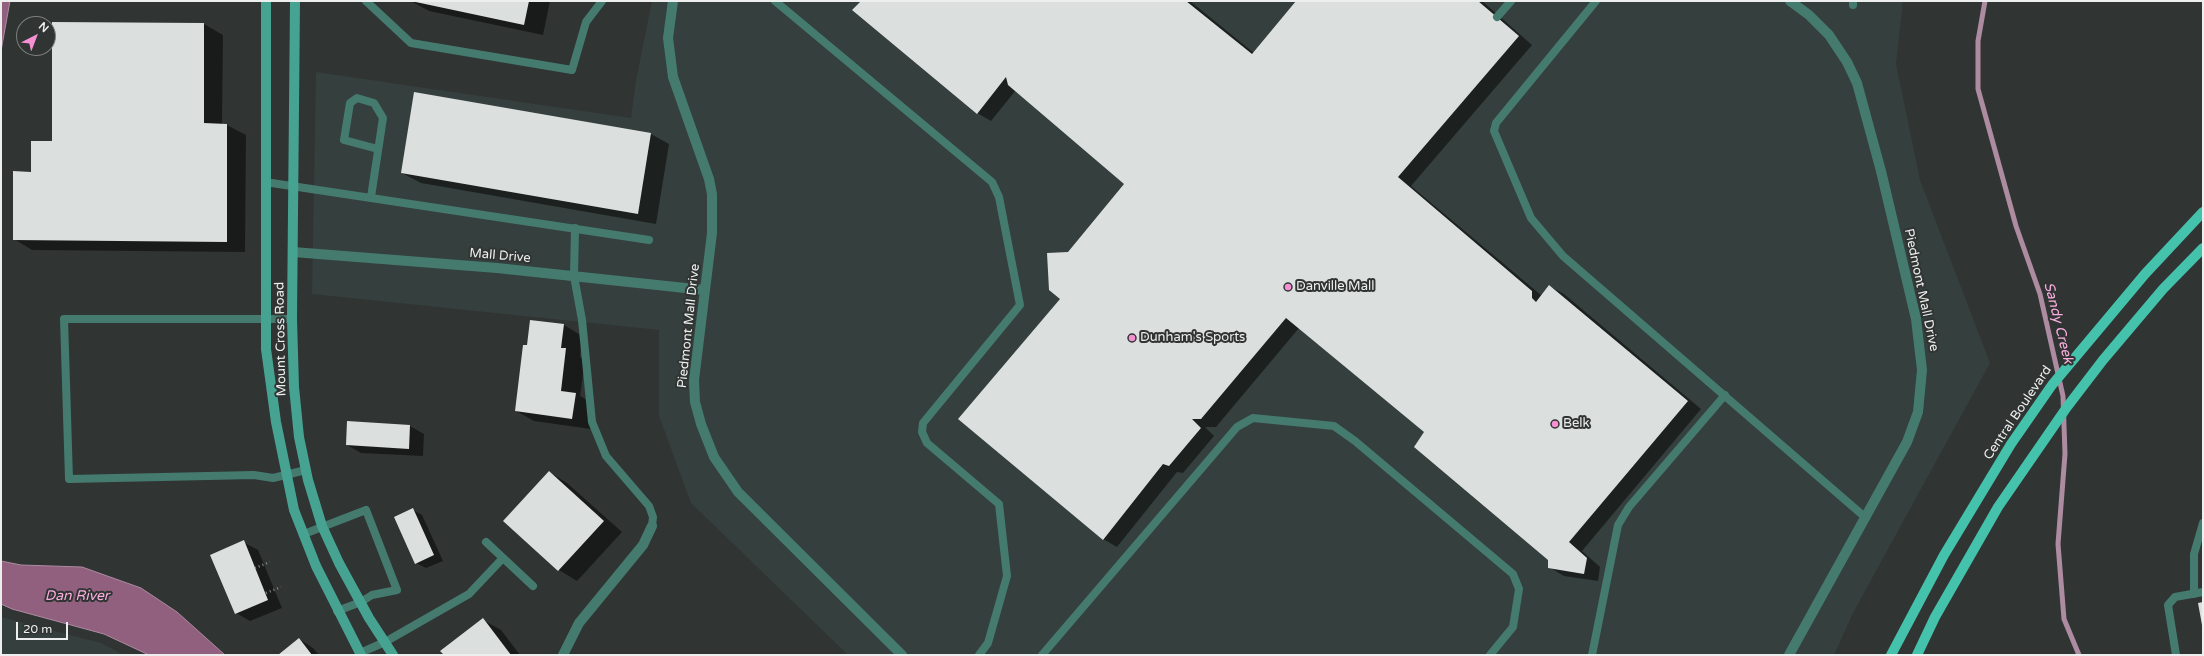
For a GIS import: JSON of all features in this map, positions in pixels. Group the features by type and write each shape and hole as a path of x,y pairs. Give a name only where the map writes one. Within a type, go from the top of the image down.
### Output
{"main road":[{"name":"Mount Cross Road","path":"266,1 266,318 267,356 276,422 294,510 337,610 360,654"},
{"name":"Mount Cross Road","path":"295,1 292,319 294,394 299,437 306,470 322,526 361,602 393,655"},
{"name":"Central Boulevard","path":"1892,655 1944,556 2011,444 2032,413 2084,344 2175,239 2203,212"},
{"path":"1916,655 1998,507 2045,440 2103,360 2163,289 2203,248"}],"street":[{"name":"Piedmont Mall Drive","path":"673,1 668,38 673,77 703,160 712,194 712,233 704,290 694,390 701,424 714,457 738,492 902,655"},
{"name":"Piedmont Mall Drive","path":"1789,655 1902,453 1915,422 1922,384 1919,335 1882,175 1857,83 1847,62 1829,35 1809,15 1790,1"},
{"name":"Mall Drive","path":"293,252 574,276 704,290"},
{"path":"563,655 578,622 643,545 652,526"}],"lane":[{"path":"366,1 411,44 572,70 586,22 602,1"},
{"path":"775,1 992,182 999,197 1020,305 923,423 922,432 927,443 999,504 1007,576 988,643 979,655"},
{"path":"1497,17 1511,1"},
{"path":"1596,1 1496,123 1494,131 1531,218 1563,256 1866,518"},
{"path":"371,197 383,118 374,103 357,98 350,103 344,140 378,149"},
{"path":"265,182 293,184 649,240"},
{"path":"575,228 574,276 582,320 592,422 606,456 649,506 653,516 652,526"},
{"path":"292,319 64,319 69,479 254,475 272,478 306,470"},
{"path":"1592,655 1618,525 1629,507 1725,395"},
{"path":"1042,655 1237,427 1254,418 1334,426 1355,441 1513,574 1520,589 1513,627 1490,655"},
{"path":"304,534 366,510 397,590 372,595 361,602 337,610"},
{"path":"2194,594 2194,554 2203,523"},
{"path":"486,542 533,586"},
{"path":"360,654 385,642 469,594 503,558"},
{"path":"2176,655 2168,605 2175,598 2203,592"}],"path":[{"path":"255,568 270,562"},
{"path":"266,593 281,587"}],"shaded area":[{"name":"Danville Mall","path":"652,1 1903,1 1896,64 1920,180 1990,363 1853,613 1834,655 848,655 691,503 659,416 659,330 312,294 316,72 631,118 636,80"},
{"path":"1,617 101,643 124,655 1,655"}],"water":[{"path":"1,1 10,1 1,51"},
{"name":"Dan River","path":"1,561 21,565 82,567 141,588 177,612 225,655 149,655 104,634 12,609 1,604"}],"building":[{"path":"411,1 529,1 524,25"},
{"name":"Danville Mall","path":"861,1 1186,1 1252,54 1296,1 1478,1 1519,36 1398,177 1532,291 1532,298 1536,302 1549,285 1688,401 1569,542 1587,558 1584,574 1548,568 1548,560 1414,447 1424,432 1286,318 1201,419 1192,419 1201,428 1169,466 1163,464 1103,540 958,419 1060,299 1049,290 1047,253 1068,252 1124,184 1008,85 1006,77 977,114 852,10"},
{"path":"56,22 204,23 204,123 227,124 227,242 13,240 13,171 31,172 31,141 52,141 52,56 56,56"},
{"path":"414,92 651,133 638,214 401,173"},
{"path":"530,320 564,324 561,348 566,348 561,391 576,393 572,419 515,411 523,345 527,345"},
{"path":"347,421 410,425 409,449 346,445"},
{"path":"549,471 604,521 558,571 503,521"},
{"path":"413,508 434,555 415,564 394,517"},
{"path":"244,540 268,600 235,614 210,555"},
{"path":"2203,602 2203,625 2202,625 2198,603"},
{"path":"483,618 511,655 444,655 440,651"},
{"path":"299,638 312,655 278,655"}],"waterway":[{"name":"Sandy Creek","path":"1985,1 1978,41 1978,89 2016,226 2040,294 2063,396 2065,454 2058,544 2064,619 2079,655"}],"place":[{"name":"Danville Mall","path":"1288,287"},
{"name":"Dunham's Sports","path":"1132,338"},
{"name":"Belk","path":"1555,424"}]}
